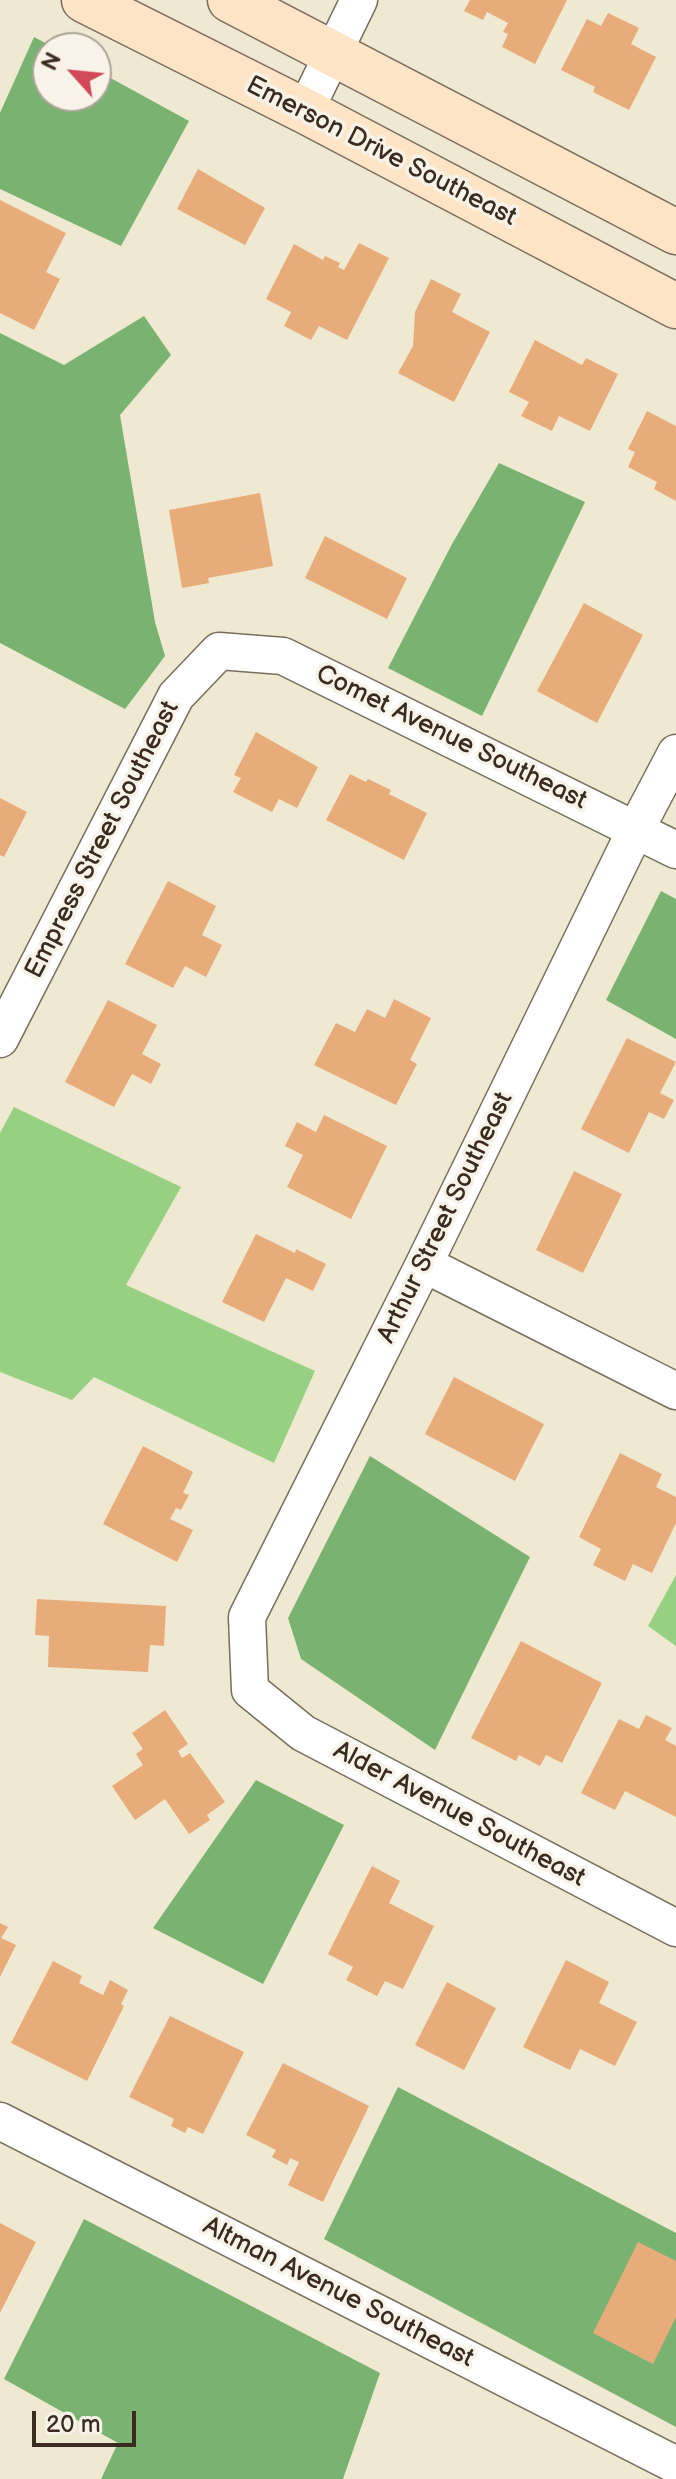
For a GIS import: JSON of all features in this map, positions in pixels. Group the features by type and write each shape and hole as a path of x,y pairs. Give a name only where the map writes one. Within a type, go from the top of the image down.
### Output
{"street":[{"name":"Emerson Drive Southeast","path":"84,0 305,111 676,306"},
{"path":"230,0 676,232"},
{"path":"305,111 359,0"},
{"name":"Comet Avenue Southeast","path":"219,651 283,656 676,850"},
{"name":"Empress Street Southeast","path":"0,1039 176,696 219,651"},
{"name":"Arthur Street Southeast","path":"250,1690 247,1617 676,753"},
{"path":"424,1264 676,1391"},
{"name":"Alder Avenue Southeast","path":"250,1690 303,1733 676,1928"},
{"name":"Altman Avenue Southeast","path":"0,2121 676,2465"}],"green space":[{"path":"32,41 32,112 112,112 112,79 189,121 121,246 0,189 0,113"},
{"path":"144,316 171,355 120,415 155,622 165,656 125,709 0,643 0,333 64,365"},
{"path":"499,463 585,502 482,716 388,668 452,544"},
{"path":"661,891 676,899 676,1039 606,1000"},
{"path":"14,1107 181,1187 126,1285 315,1371 274,1463 94,1377 72,1400 0,1372 0,1133"},
{"path":"370,1456 530,1557 435,1750 301,1659 288,1618"},
{"path":"676,1575 676,1646 648,1626"},
{"path":"256,1780 344,1825 263,1984 153,1928"},
{"path":"398,2087 676,2233 676,2427 324,2239"},
{"path":"84,2219 380,2373 343,2479 101,2479 118,2443 4,2379"}],"building":[{"path":"470,0 567,0 535,64 502,47 508,34 503,32 508,23 487,12 483,20 464,11"},
{"path":"608,13 639,28 631,44 656,57 629,110 593,92 595,87 561,70 587,19 601,26"},
{"path":"198,169 265,208 245,245 177,209"},
{"path":"0,200 66,233 46,272 60,279 34,330 0,313"},
{"path":"359,243 389,258 347,340 319,326 311,340 284,326 291,312 266,299 294,244 323,260 325,256 340,263 338,267 344,270"},
{"path":"431,279 461,294 452,312 490,332 454,402 398,373 413,346 415,312"},
{"path":"535,340 582,365 586,358 618,374 590,431 559,416 552,431 521,416 529,402 509,392"},
{"path":"647,411 676,426 676,501 654,489 657,482 628,467 635,452 628,449"},
{"path":"260,493 273,566 208,578 209,583 182,588 169,510"},
{"path":"325,536 407,578 387,619 305,578"},
{"path":"584,603 643,635 597,723 537,691"},
{"path":"256,732 318,767 297,808 279,799 272,812 233,792 241,778 234,775"},
{"path":"350,774 391,790 389,794 427,813 404,860 326,820"},
{"path":"0,798 27,812 4,857 0,855"},
{"path":"168,881 216,906 202,935 222,945 206,977 185,966 173,988 125,964"},
{"path":"394,999 431,1018 410,1060 417,1064 396,1105 314,1065 336,1023 355,1032 367,1009 385,1018"},
{"path":"108,1000 157,1025 142,1054 161,1064 151,1084 132,1074 114,1107 65,1082"},
{"path":"627,1038 676,1062 660,1093 674,1100 664,1119 649,1112 629,1153 581,1129"},
{"path":"324,1115 387,1146 351,1219 287,1187 303,1155 285,1146 297,1122 316,1132"},
{"path":"574,1171 622,1194 583,1273 536,1250"},
{"path":"256,1234 326,1264 313,1291 286,1278 264,1322 222,1302"},
{"path":"454,1377 544,1424 515,1481 425,1434"},
{"path":"143,1446 193,1472 183,1493 189,1495 181,1510 176,1508 170,1519 193,1530 177,1562 103,1524"},
{"path":"620,1453 662,1474 656,1487 676,1497 676,1523 652,1573 633,1564 625,1581 593,1565 601,1549 579,1537"},
{"path":"37,1599 166,1606 164,1646 150,1645 148,1672 48,1667 49,1636 35,1635"},
{"path":"521,1641 602,1683 562,1763 546,1755 540,1766 519,1755 516,1761 471,1738"},
{"path":"165,1710 188,1744 178,1751 182,1758 190,1753 225,1802 207,1815 210,1820 189,1834 165,1799 135,1820 112,1786 143,1765 136,1754 143,1749 132,1733"},
{"path":"646,1715 672,1728 665,1740 676,1746 676,1817 625,1791 615,1810 581,1793 619,1719 639,1729"},
{"path":"372,1866 400,1881 389,1903 434,1926 403,1989 385,1981 377,1996 346,1980 353,1967 328,1954"},
{"path":"0,1923 8,1927 1,1938 16,1945 0,1977"},
{"path":"566,1960 609,1982 599,2003 637,2022 615,2066 580,2049 570,2070 523,2047"},
{"path":"53,1961 82,1976 79,1983 103,1995 110,1980 128,1990 121,2004 124,2006 87,2081 11,2043"},
{"path":"447,1982 496,2008 464,2070 415,2045"},
{"path":"170,2016 244,2052 203,2134 188,2127 185,2133 171,2126 174,2119 129,2097"},
{"path":"283,2063 369,2106 323,2202 288,2185 299,2162 290,2158 287,2165 272,2157 276,2150 246,2135"},
{"path":"0,2223 36,2242 0,2313"},
{"path":"638,2242 676,2261 676,2317 653,2364 593,2333"}]}
